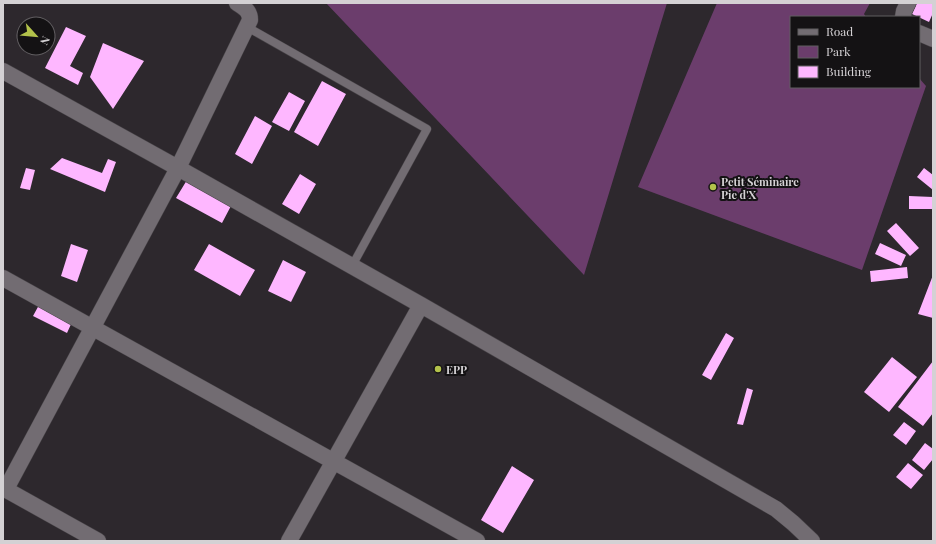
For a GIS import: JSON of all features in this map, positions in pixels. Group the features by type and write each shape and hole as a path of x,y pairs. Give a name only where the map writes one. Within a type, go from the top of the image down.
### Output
{"street":[{"path":"98,541 5,489 178,168 247,27 250,20 250,15 245,8 237,3"},
{"path":"903,16 908,3"},
{"path":"920,33 933,39"},
{"path":"3,71 421,305 776,509 793,522 812,541"},
{"path":"3,278 477,541"},
{"path":"289,541 421,305"}],"lane":[{"path":"247,27 427,129 352,266"}],"green space":[{"path":"326,3 667,3 584,275"},
{"path":"717,3 870,3 864,14 865,16 790,16 790,88 920,88 920,79 926,86 862,270 638,187"}],"building":[{"path":"917,3 933,3 933,13 929,22 920,18 920,16 912,14"},
{"path":"66,27 86,36 70,66 83,73 78,85 45,68 51,56 56,56 56,47"},
{"path":"103,43 144,61 113,109 90,77"},
{"path":"322,81 346,94 318,146 294,132"},
{"path":"289,92 305,101 289,131 272,122"},
{"path":"255,116 272,126 252,164 235,154"},
{"path":"62,158 102,173 108,159 116,162 105,192 50,169"},
{"path":"26,168 35,170 30,190 20,188"},
{"path":"924,168 933,175 933,190 917,177"},
{"path":"300,174 316,184 299,214 282,204"},
{"path":"187,180 232,204 222,223 176,198"},
{"path":"909,196 933,197 933,209 909,209"},
{"path":"896,223 919,248 910,256 887,231"},
{"path":"880,243 906,255 901,266 875,254"},
{"path":"71,244 88,250 77,282 61,276"},
{"path":"209,244 255,270 240,296 194,270"},
{"path":"283,260 306,272 291,302 268,291"},
{"path":"907,267 908,278 871,282 870,271"},
{"path":"933,275 933,318 918,314"},
{"path":"39,305 72,322 67,333 33,316"},
{"path":"726,333 734,338 711,380 702,375"},
{"path":"892,357 917,377 889,412 864,392"},
{"path":"933,361 933,413 923,426 898,407"},
{"path":"747,388 753,390 743,425 737,424"},
{"path":"904,422 916,431 906,445 893,435"},
{"path":"925,443 933,449 933,459 924,470 912,460"},
{"path":"908,463 923,475 911,489 896,477"},
{"path":"512,466 534,480 503,533 481,520"}],"place":[{"name":"Petit Séminaire Pie d'X","path":"713,187"},
{"name":"EPP","path":"438,369"}]}
